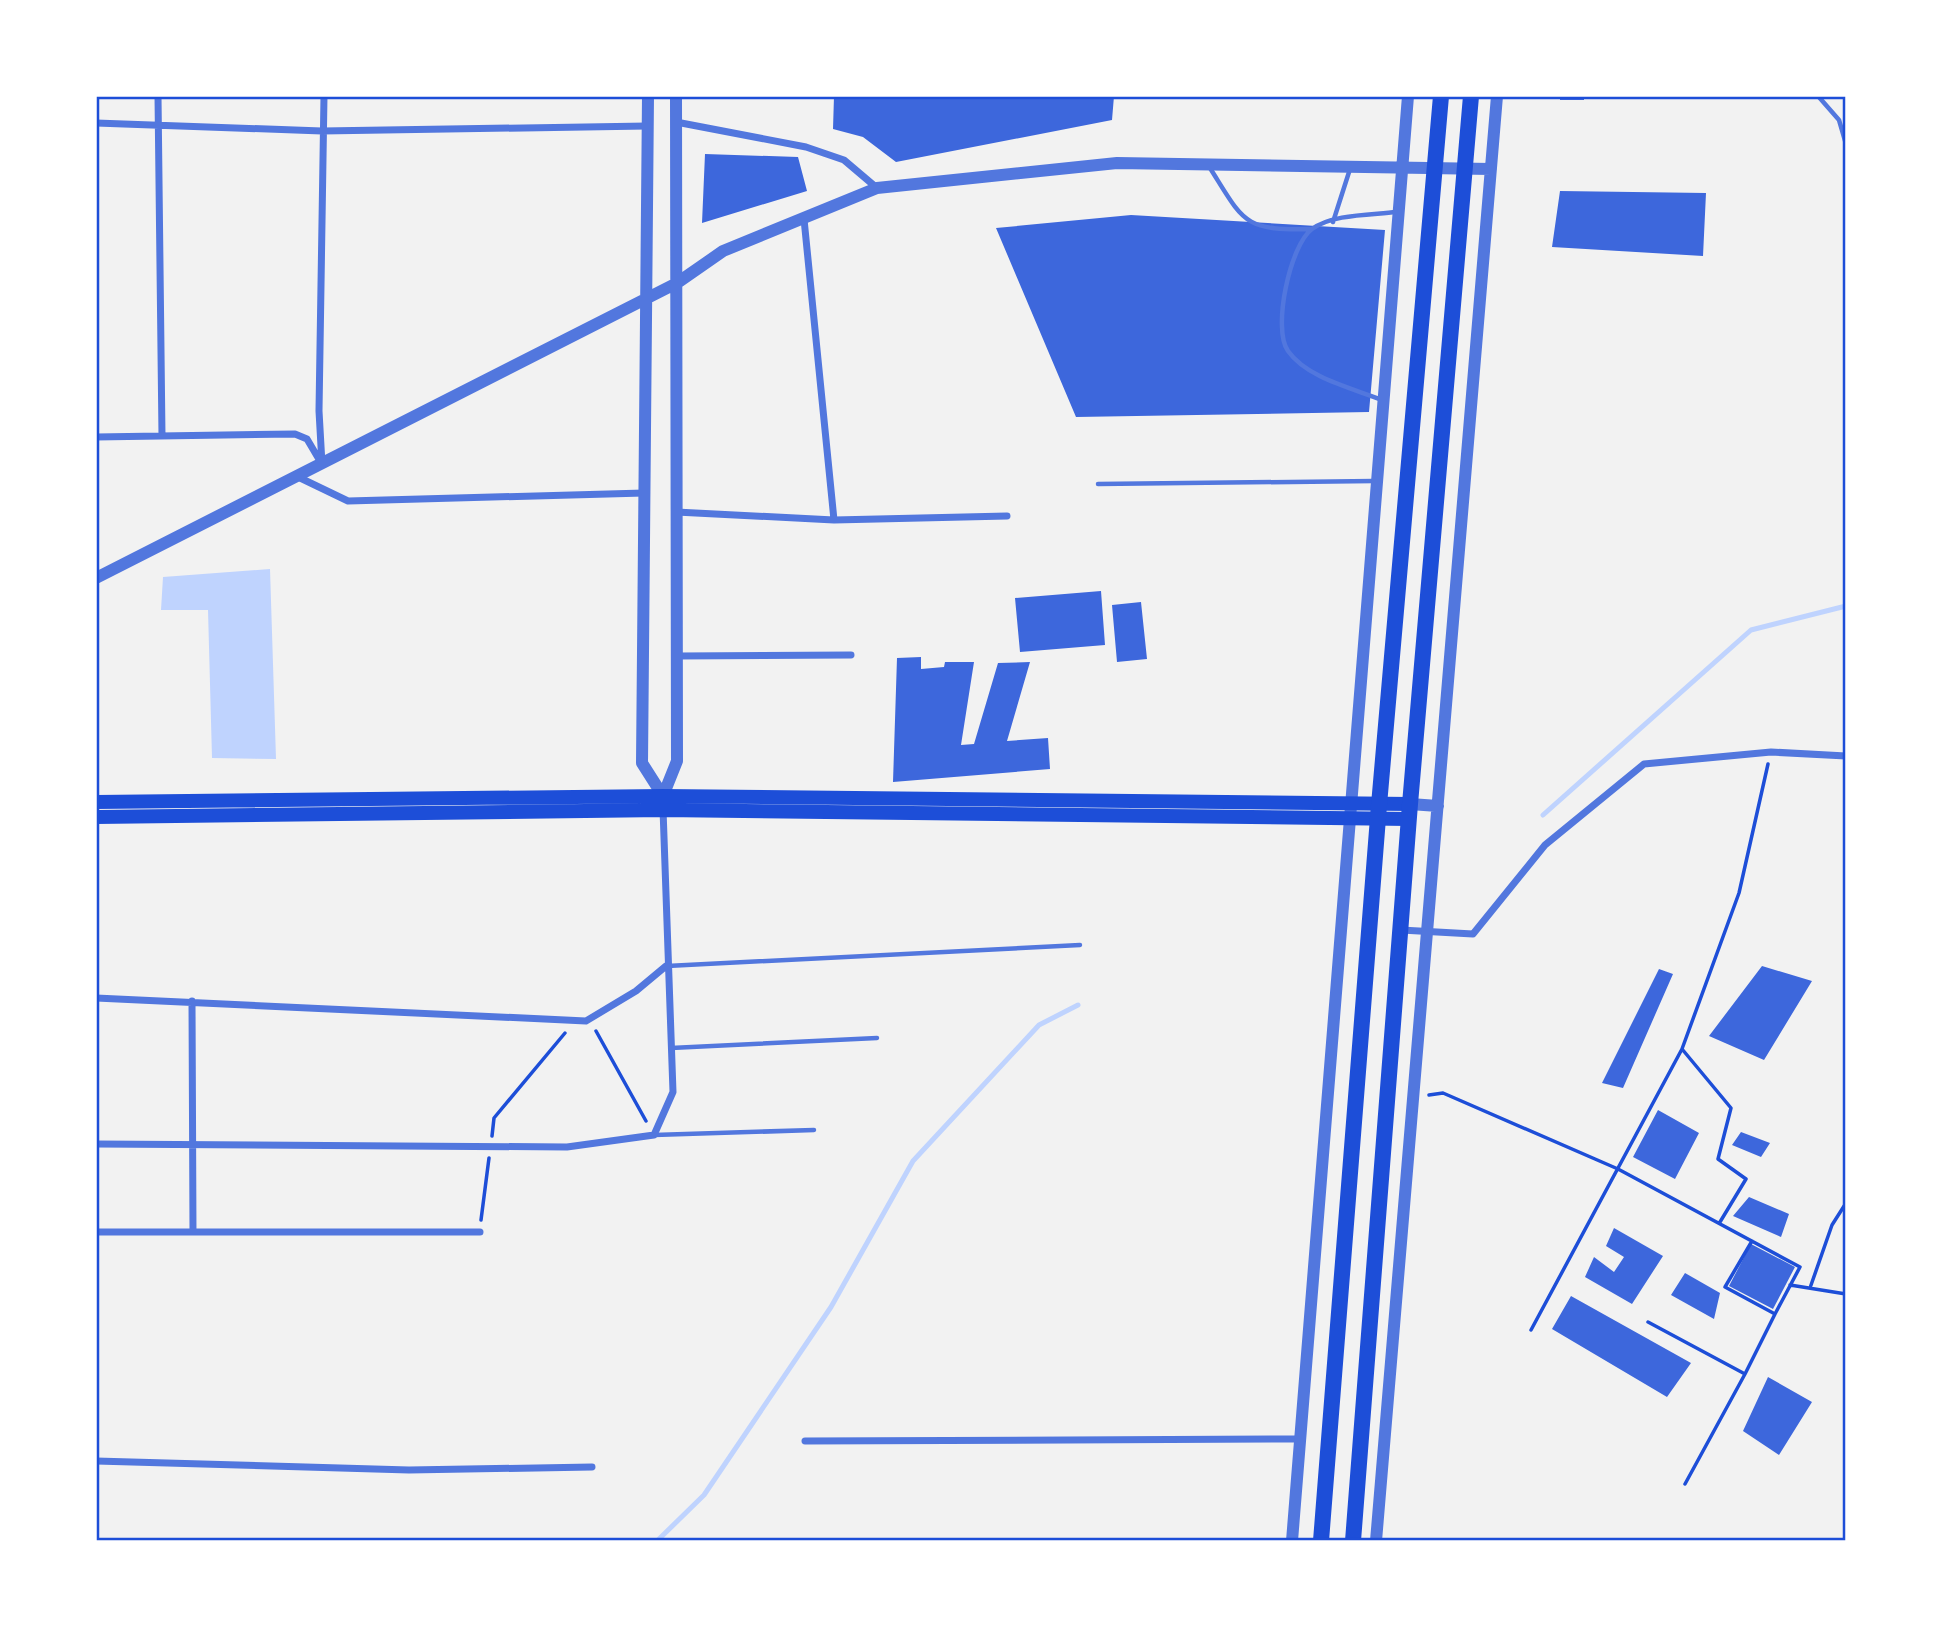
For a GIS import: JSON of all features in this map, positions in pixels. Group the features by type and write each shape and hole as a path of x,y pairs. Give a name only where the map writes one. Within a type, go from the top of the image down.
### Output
{"highway":[{"path":"1321,1541 1378,812 1441,96"},
{"path":"1353,1541 1409,812 1471,96"}],"main road":[{"path":"96,802 663,803 1409,812"},
{"path":"96,817 663,803"}],"street":[{"path":"158,96 162,436"},
{"path":"322,464 319,411 324,96"},
{"path":"648,96 644,299 642,763 663,803"},
{"path":"96,1144 567,1147 654,1135 673,1092 666,966 663,803 677,761 676,96"},
{"path":"1292,1541 1408,96"},
{"path":"1376,1541 1497,96"},
{"path":"675,122 806,147 844,160 877,188"},
{"path":"96,123 322,131 647,126"},
{"path":"96,578 677,283 723,251 877,188 1117,163 1491,169"},
{"path":"804,219 834,520"},
{"path":"96,437 295,434 307,439 322,464"},
{"path":"295,476 348,500 644,493"},
{"path":"676,512 834,520 1007,516"},
{"path":"678,656 851,655"},
{"path":"1400,930 1473,934 1545,845 1644,764 1771,752 1846,756"},
{"path":"1409,812 1438,806"},
{"path":"96,998 498,1019 586,1021 636,991 666,966"},
{"path":"192,1001 192,1232"},
{"path":"96,1232 480,1232"},
{"path":"805,1441 1300,1438"},
{"path":"96,1461 409,1470 592,1466"}],"lane":[{"path":"1818,96 1839,120 1846,144"},
{"path":"1208,164 1241,217 1250,223 1291,230 1312,229 1333,222 1400,212"},
{"path":"1333,222 1351,166"},
{"path":"1312,229 1297,248 1286,285 1282,340 1288,352 1304,366 1383,400"},
{"path":"1098,484 1376,481"},
{"path":"666,966 1080,945"},
{"path":"670,1048 877,1038"},
{"path":"654,1135 814,1130"}],"path":[{"path":"1531,1330 1682,1049 1739,893 1771,752"},
{"path":"480,1232 494,1118 560,1036 586,1021"},
{"path":"603,1024 595,1032 654,1135"},
{"path":"1682,1049 1731,1108 1718,1159 1746,1178 1720,1222"},
{"path":"1413,1097 1443,1093 1618,1169 1800,1267 1685,1484"},
{"path":"1810,1288 1832,1226 1846,1203"},
{"path":"1752,1241 1725,1287 1775,1314"},
{"path":"1790,1285 1846,1294"},
{"path":"1648,1322 1745,1374"}],"water":[{"path":"270,569 276,759 212,758 208,610 161,610 163,577"}],"building":[{"path":"834,96 1114,96 1112,120 896,162 863,137 833,129"},
{"path":"1560,96 1584,96 1584,100 1560,100"},
{"path":"705,154 798,157 807,191 702,223"},
{"path":"1560,191 1706,193 1703,256 1552,247"},
{"path":"1131,215 1385,230 1369,412 1076,417 996,228"},
{"path":"1101,591 1105,645 1020,652 1015,598"},
{"path":"1141,602 1147,659 1117,662 1112,605"},
{"path":"921,657 921,669 944,667 945,662 974,662 961,745 974,744 998,663 1030,662 1007,741 1048,738 1050,769 893,782 897,658"},
{"path":"1762,966 1812,981 1764,1060 1709,1036"},
{"path":"1659,969 1673,974 1623,1088 1602,1083"},
{"path":"1658,1110 1699,1133 1675,1179 1633,1157"},
{"path":"1741,1132 1770,1143 1761,1157 1732,1145"},
{"path":"1749,1197 1789,1214 1781,1237 1733,1216"},
{"path":"1614,1228 1663,1256 1632,1304 1585,1277 1594,1257 1614,1272 1624,1257 1606,1246"},
{"path":"1751,1244 1795,1267 1773,1309 1729,1286"},
{"path":"1685,1273 1720,1293 1714,1319 1671,1295"},
{"path":"1571,1296 1691,1363 1667,1397 1552,1329"},
{"path":"1768,1377 1812,1402 1779,1455 1743,1431"}],"waterway":[{"path":"1543,815 1751,630 1846,606"},
{"path":"657,1541 704,1495 831,1307 913,1161 1039,1025 1078,1005"}]}
